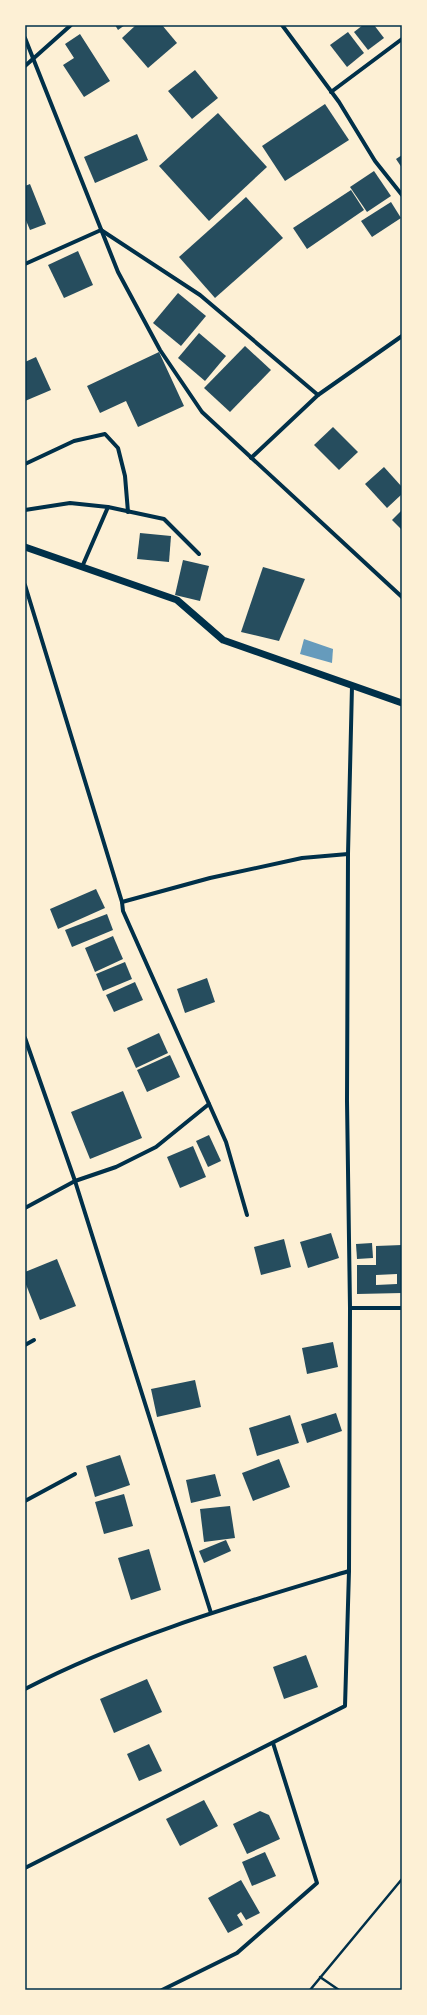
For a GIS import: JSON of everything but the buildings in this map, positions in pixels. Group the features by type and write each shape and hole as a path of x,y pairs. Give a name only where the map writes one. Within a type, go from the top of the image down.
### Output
{"street":[{"path":"25,66 71,25"},
{"path":"282,25 331,92 375,161 402,194"},
{"path":"25,38 118,272 160,350 202,412 402,597"},
{"path":"331,92 402,39"},
{"path":"25,264 101,230"},
{"path":"101,230 200,295 318,395"},
{"path":"252,458 318,395 402,336"},
{"path":"25,464 74,441 106,434 118,448 125,476 128,512"},
{"path":"25,510 70,503 108,507 164,519 198,554"},
{"path":"82,567 108,507"},
{"path":"25,547 178,600 223,640 402,703"},
{"path":"25,585 122,902 122,910 226,1142 248,1215"},
{"path":"25,1868 346,1706 349,1571 350,1308 347,1101 348,854 352,686"},
{"path":"122,902 210,878 302,858 348,854"},
{"path":"25,1038 75,1181 211,1613"},
{"path":"25,1208 75,1181 116,1167 156,1147 209,1104"},
{"path":"350,1308 402,1308"},
{"path":"25,1345 34,1340"},
{"path":"25,1501 75,1474"},
{"path":"25,1689 64,1669 211,1613 349,1571"},
{"path":"162,1990 237,1953 317,1883 273,1743"}],"path":[{"path":"310,1990 402,1879"},
{"path":"320,1978 338,1990"}],"water":[{"path":"304,639 333,649 332,663 300,654"}]}
